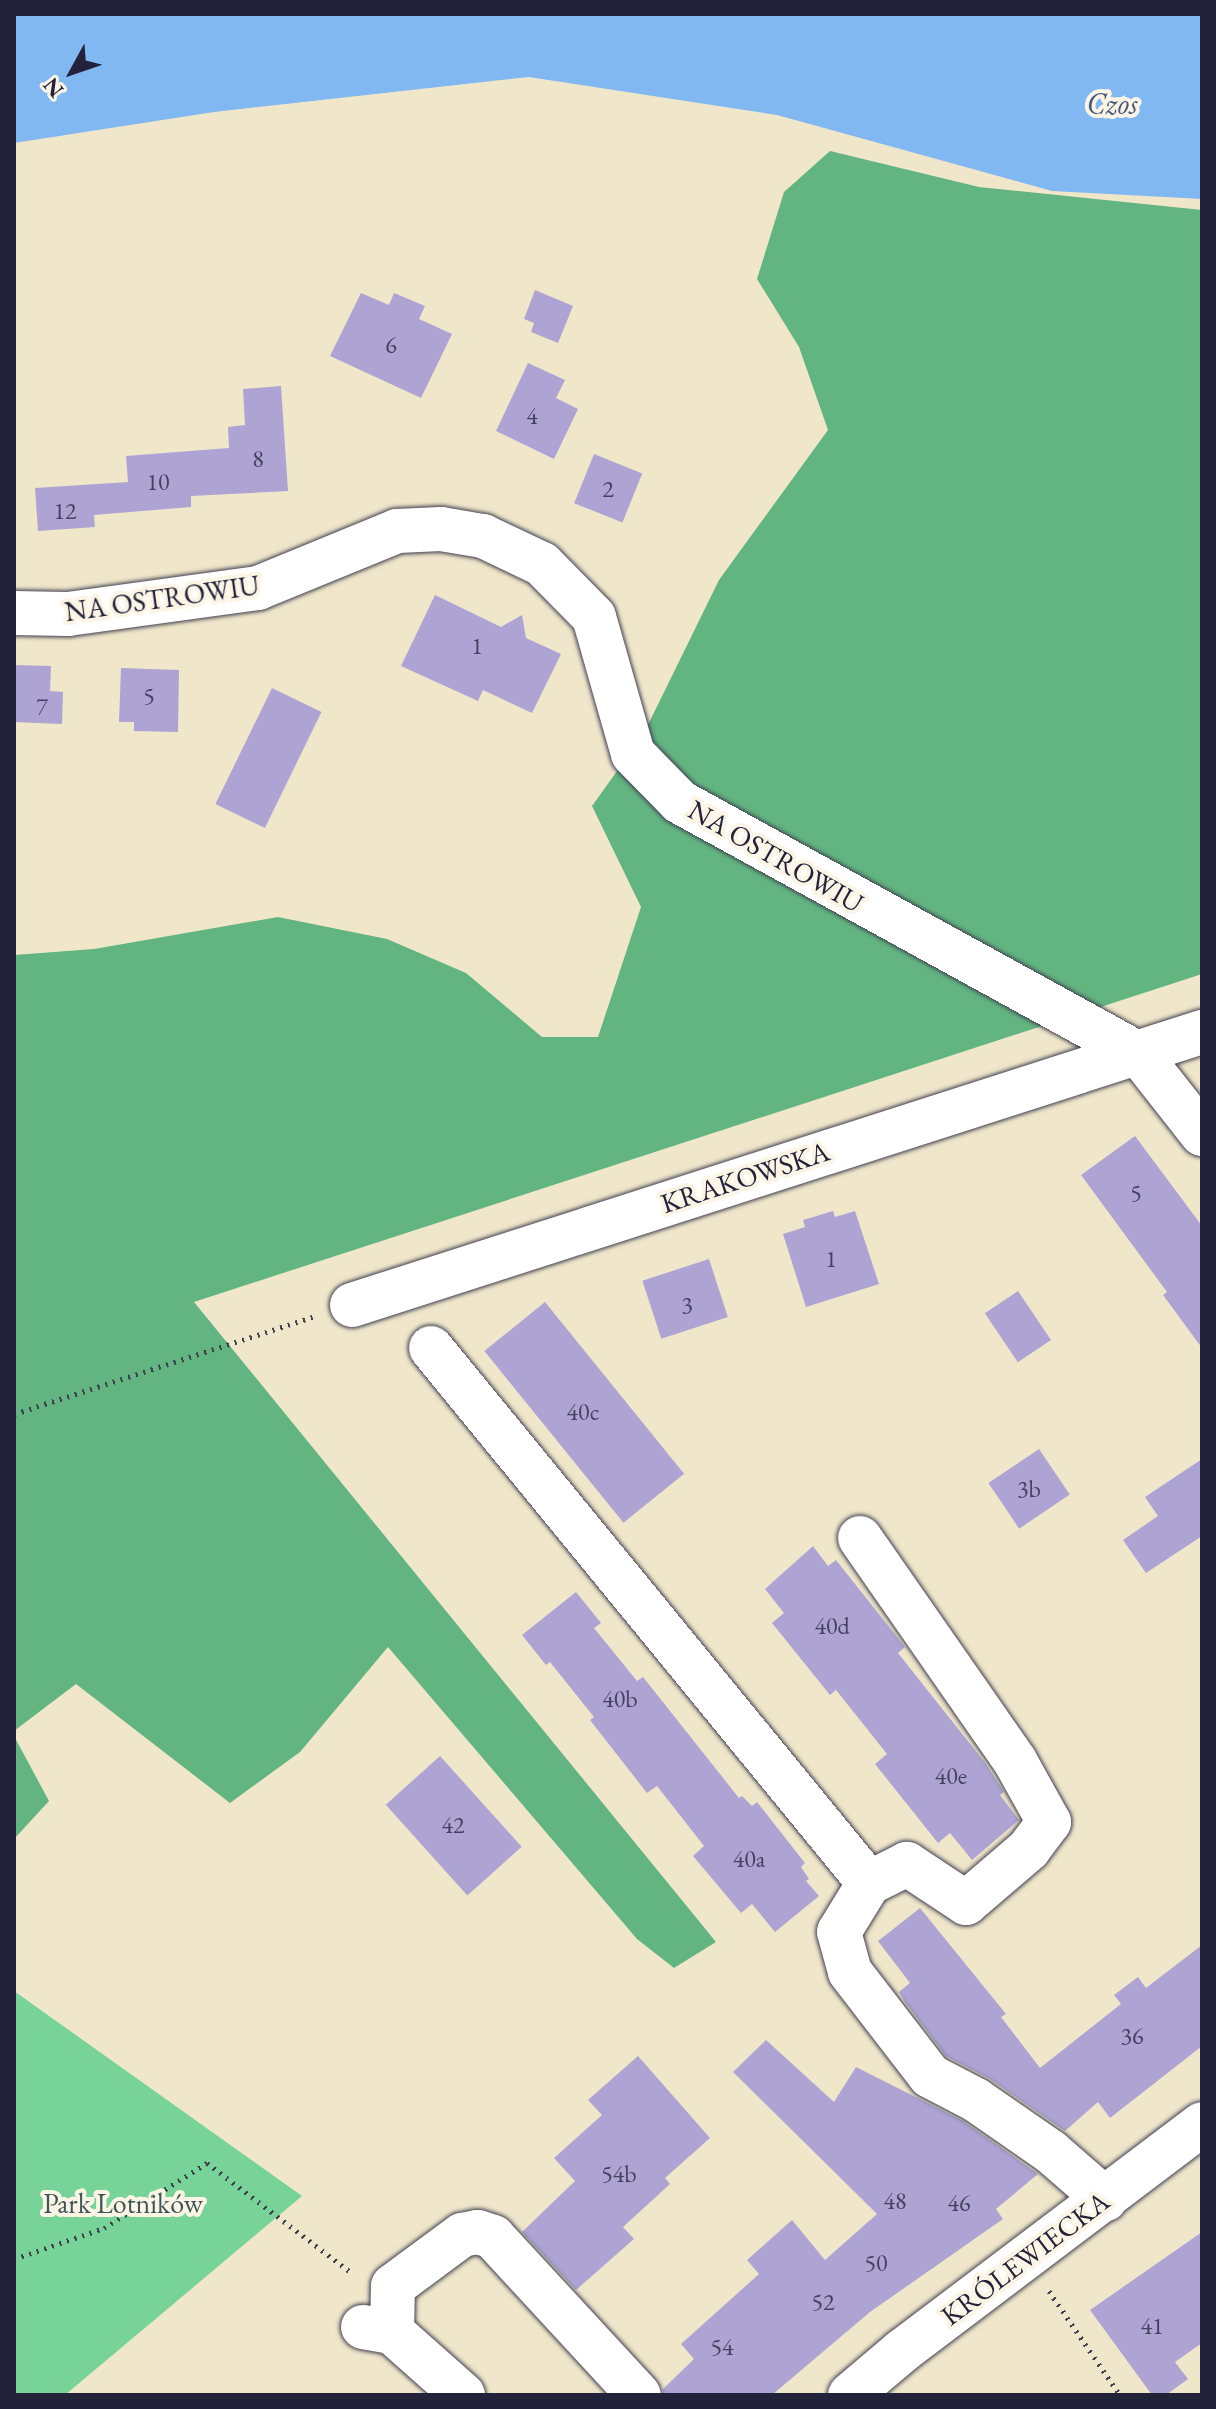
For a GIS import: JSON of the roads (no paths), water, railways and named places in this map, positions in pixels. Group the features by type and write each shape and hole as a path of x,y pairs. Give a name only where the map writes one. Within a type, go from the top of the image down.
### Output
{"street":[{"name":"NA OSTROWIU","path":"14,613 68,614 258,588 397,531 441,529 483,536 542,564 594,617 633,754 680,802 890,921 1139,1054"},
{"name":"KRAKOWSKA","path":"352,1305 1202,1032"},
{"path":"1139,1054 1202,1134"},
{"path":"431,1348 869,1883"},
{"path":"860,1538 1015,1761 1049,1822 1029,1849 966,1903 907,1864 869,1883 839,1932 850,1972 930,2076 976,2100 1038,2144 1105,2199"},
{"name":"KRÓLEWIECKA","path":"850,2395 902,2351 1202,2124"},
{"path":"463,2395 377,2330 393,2286 462,2235 478,2232 493,2237 639,2395"}],"water":[{"name":"Czos","path":"14,14 1202,14 1202,199 1052,191 777,115 529,77 214,112 14,143"}],"park label":[{"name":"Park Lotników","path":"123,2203"}]}
